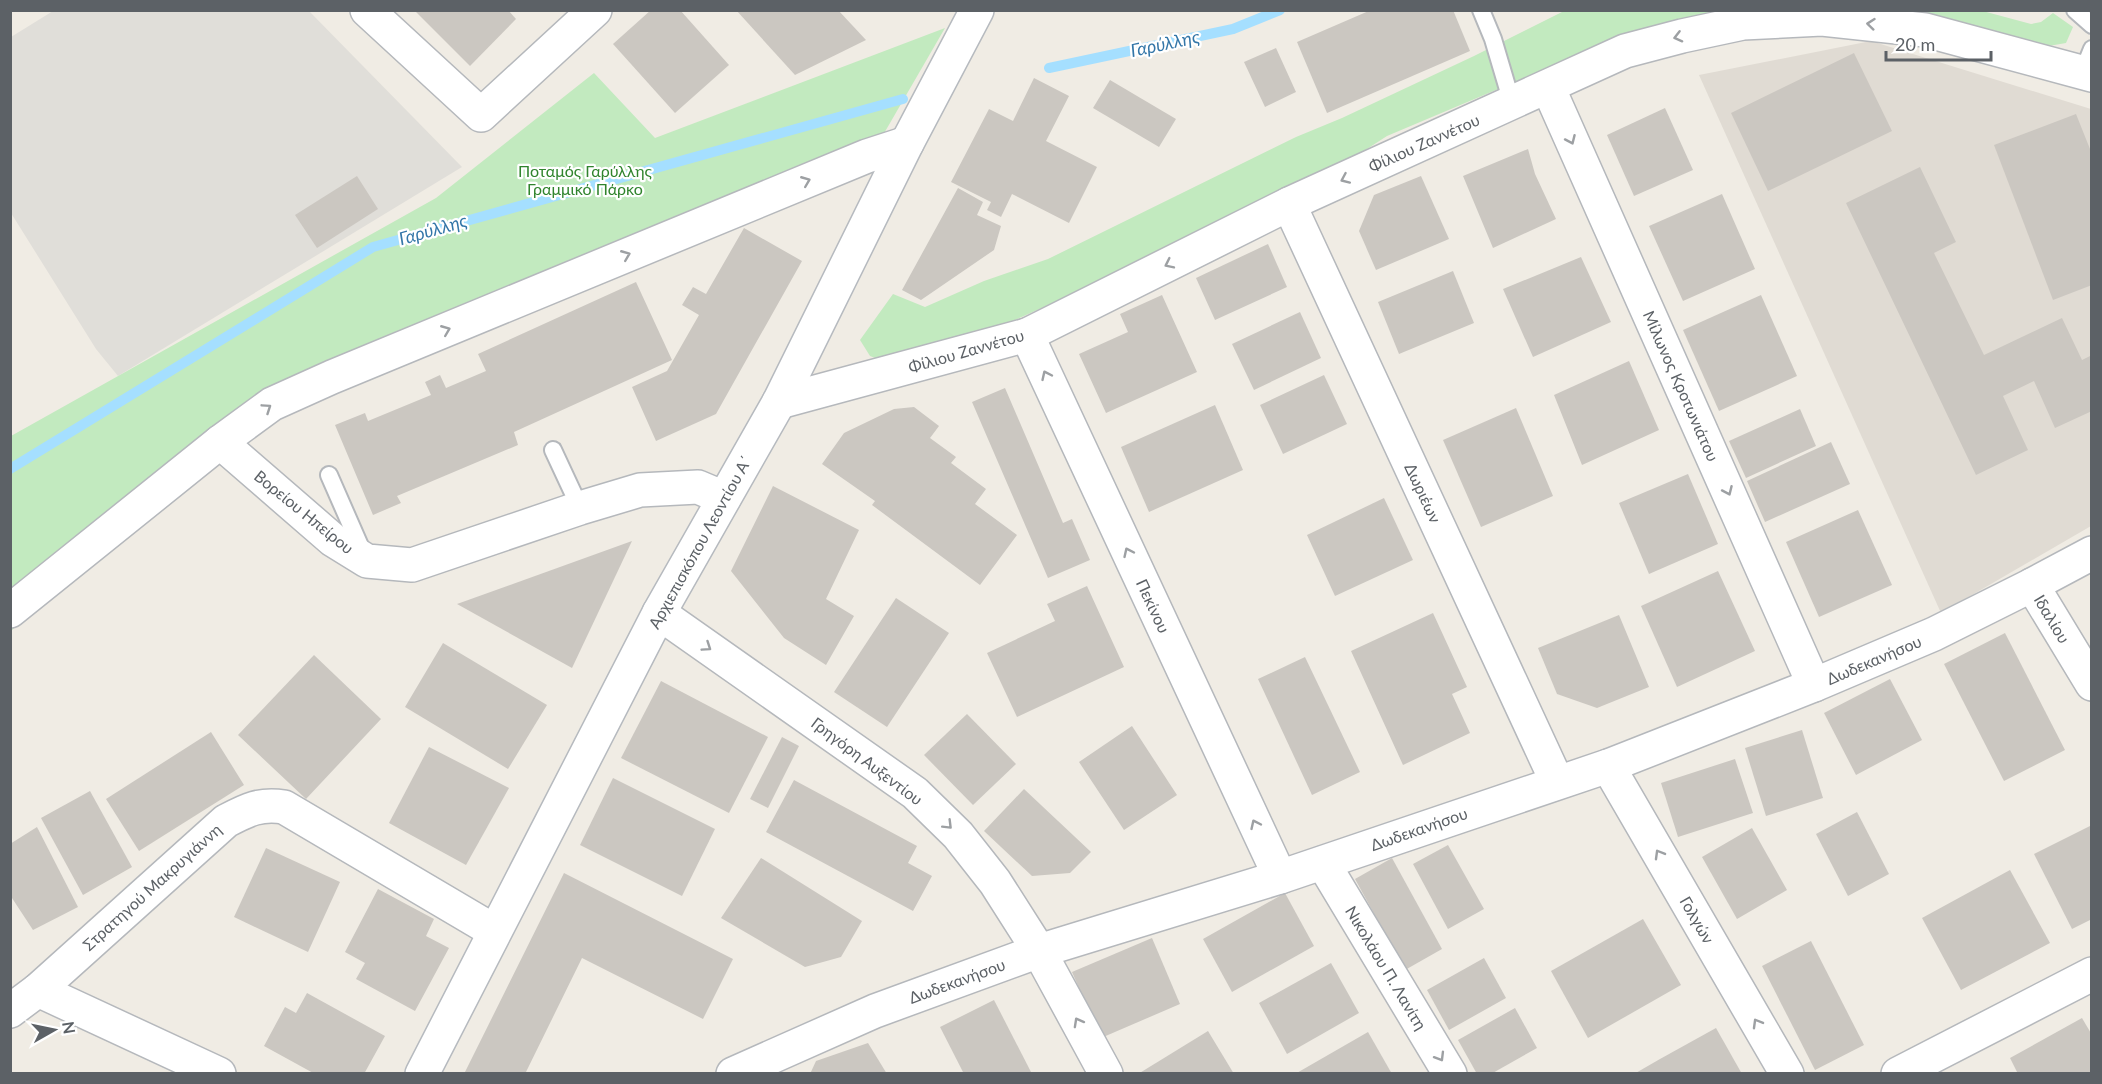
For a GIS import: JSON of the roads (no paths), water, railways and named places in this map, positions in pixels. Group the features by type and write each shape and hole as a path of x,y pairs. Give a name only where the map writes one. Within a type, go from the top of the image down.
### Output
{"street":[{"path":"367,10 481,115 595,10"},
{"name":"Αρχιεπισκόπου Λεοντίου Α΄","path":"422,1074 659,613 779,402 907,143 977,10"},
{"name":"Φίλιου Ζαννέτου","path":"779,402 1027,335 1289,204 1625,51 1682,36 1743,23 1822,19 1925,30 2088,65"},
{"name":"Μίλωνος Κροτωνιάτου","path":"1548,87 1814,686"},
{"path":"10,611 220,442 272,404 332,376 867,156 907,143"},
{"name":"Δωριέων","path":"1289,204 1557,782"},
{"name":"Πεκίνου","path":"1027,335 1280,877"},
{"name":"Βορείου Ηπείρου","path":"220,442 333,540 367,561 412,565 640,490 698,487 724,498"},
{"name":"Δωδεκανήσου","path":"742,1071 875,1011 1039,951 1280,877 1608,766 1814,686 1934,634 2091,553"},
{"name":"Ιδαλίου","path":"2032,585 2091,684"},
{"name":"Γρηγόρη Αυξεντίου","path":"659,613 915,793 958,835 995,882 1039,951 1106,1074"},
{"name":"Γολγών","path":"1608,766 1787,1074"},
{"name":"Στρατηγού Μακρυγιάννη","path":"10,1011 38,990 226,821 250,808 270,804 284,807 494,931"},
{"name":"Νικολάου Π. Λανίτη","path":"1323,863 1450,1074"},
{"path":"1898,1074 2091,974"},
{"path":"38,990 219,1074"}],"lane":[{"path":"1481,10 1493,39 1512,103"},
{"path":"2075,10 2091,25"},
{"path":"554,450 580,508"},
{"path":"329,475 367,561"}],"waterway":[{"name":"Γαρύλλης","path":"1049,68 1233,29 1280,10"},
{"name":"Γαρύλλης","path":"10,469 373,247 903,99"}],"park label":[{"name":"Ποταμός Γαρύλλης Γραμμικό Πάρκο","path":"585,180"}]}
